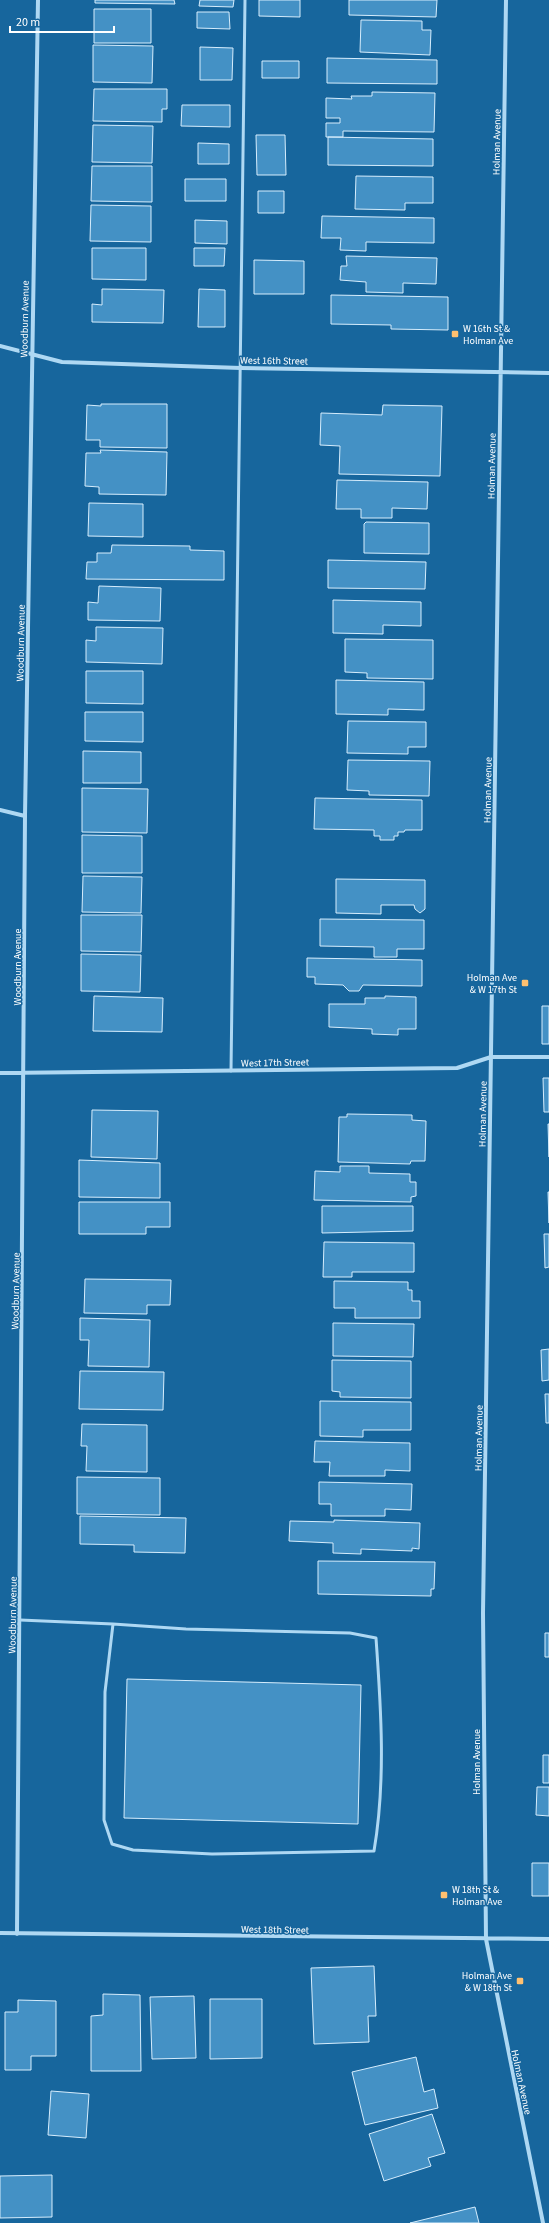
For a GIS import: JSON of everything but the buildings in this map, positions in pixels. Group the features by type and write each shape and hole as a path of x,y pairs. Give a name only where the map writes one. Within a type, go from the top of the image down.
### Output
{"street":[{"name":"Woodburn Avenue","path":"17,1934 25,1073 25,816 38,0"},
{"name":"Holman Avenue","path":"506,0 483,1613 486,1939 543,2223"},
{"name":"West 16th Street","path":"0,346 62,362 241,368 549,373"},
{"path":"0,810 25,816"},
{"name":"West 17th Street","path":"0,1073 457,1068 491,1057 549,1057"},
{"name":"West 18th Street","path":"0,1933 549,1939"}],"lane":[{"path":"230,1071 245,0"},
{"path":"20,1620 113,1624 186,1629 350,1633 376,1638 382,1712 378,1826 374,1851 212,1854 133,1850 112,1844 104,1820 105,1692 113,1624"}],"place":[{"name":"W 16th St & Holman Ave","path":"455,334"},
{"name":"Holman Ave & W 17th St","path":"525,983"},
{"name":"W 18th St & Holman Ave","path":"444,1895"},
{"name":"Holman Ave & W 18th St","path":"520,1981"}]}
